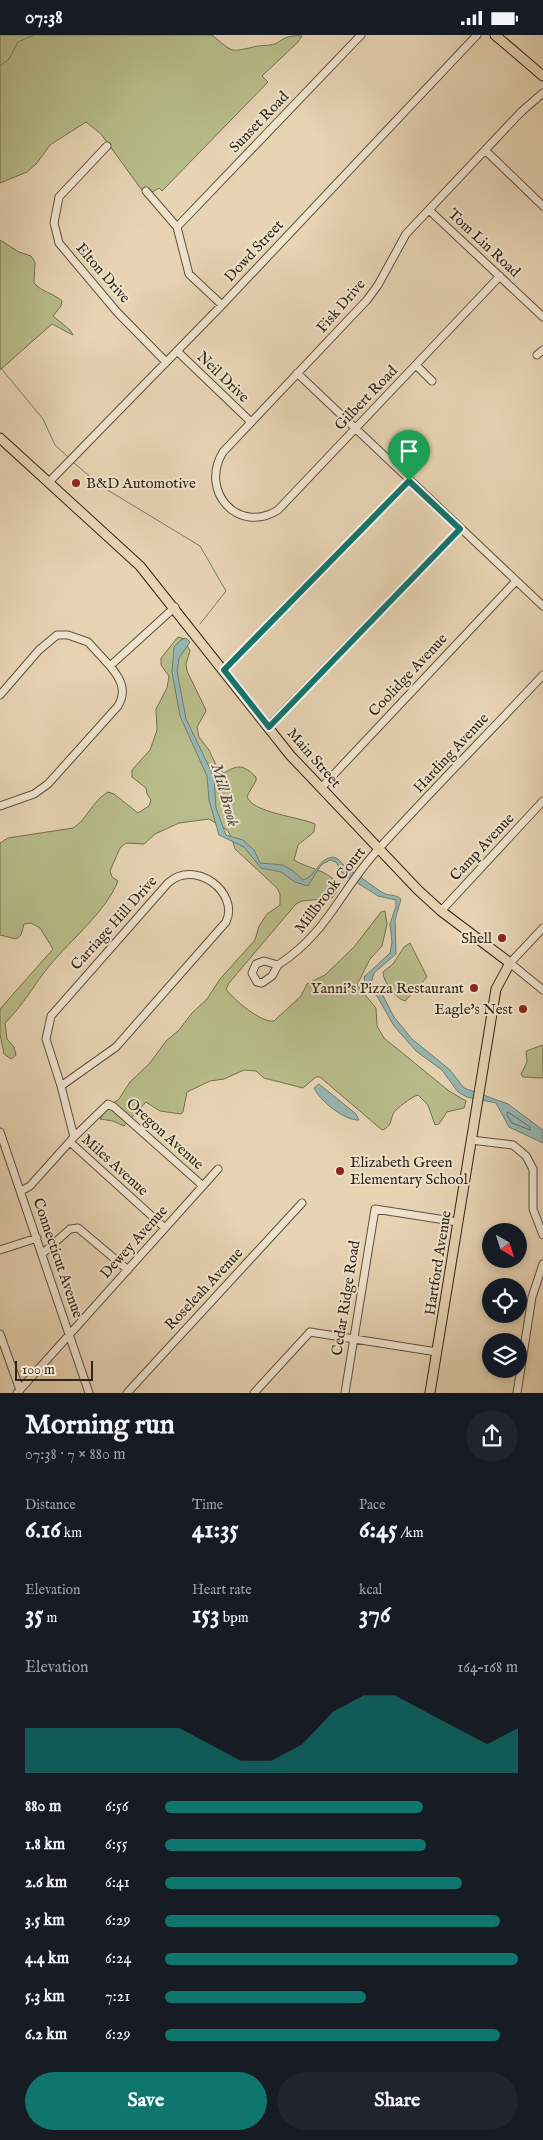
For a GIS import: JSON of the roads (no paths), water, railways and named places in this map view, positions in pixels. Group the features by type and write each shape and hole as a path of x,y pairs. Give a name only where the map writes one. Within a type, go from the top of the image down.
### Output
{"main road":[{"path":"495,35 543,76"},
{"name":"Main Street","path":"0,438 140,566 175,607 269,727 321,788 379,849 441,911 510,963"},
{"name":"Hartford Avenue","path":"430,1393 496,989 510,963"}],"street":[{"name":"Sunset Road","path":"177,227 361,35"},
{"name":"Dowd Street","path":"48,483 222,305 476,35"},
{"name":"Fisk Drive","path":"241,516 222,499 216,489 214,473 223,452 367,300 378,285 406,234 485,150 543,93"},
{"name":"Elton Drive","path":"108,146 59,197 54,223 59,243 117,312 166,362"},
{"path":"485,150 543,206"},
{"path":"146,191 177,227 189,274 222,305"},
{"name":"Tom Lin Road","path":"429,210 543,317"},
{"name":"Gilbert Road","path":"241,516 261,518 278,510 500,276"},
{"name":"Neil Drive","path":"177,351 251,422"},
{"path":"416,365 432,381"},
{"path":"297,373 543,606"},
{"path":"224,670 409,481"},
{"path":"269,727 460,529"},
{"name":"Coolidge Avenue","path":"321,788 516,581"},
{"path":"110,666 175,607"},
{"path":"0,695 39,650 57,635 68,635 88,642 120,677 123,686 118,706 48,785 34,794 0,806"},
{"name":"Harding Avenue","path":"379,849 543,675"},
{"name":"Camp Avenue","path":"441,911 543,801"},
{"name":"Millbrook Court","path":"278,965 296,953 322,927 379,849"},
{"name":"Carriage Hill Drive","path":"62,1085 116,1047 226,922 229,916 227,900 224,894 200,874 182,873 168,883 51,1016 46,1039 62,1085 72,1139"},
{"path":"510,963 543,928"},
{"name":"Main Street","path":"510,963 543,990"},
{"name":"Oregon Avenue","path":"72,1139 108,1104 114,1107 203,1186"},
{"name":"Connecticut Avenue","path":"0,1132 89,1393"},
{"path":"21,1191 30,1186 72,1139"},
{"name":"Miles Avenue","path":"72,1139 165,1229"},
{"path":"472,1140 512,1145 526,1156 532,1169 533,1209 543,1235"},
{"name":"Dewey Avenue","path":"19,1391 218,1169"},
{"name":"Roseleah Avenue","path":"127,1393 302,1203"},
{"name":"Cedar Ridge Road","path":"346,1393 375,1209 458,1222"},
{"path":"42,1254 74,1228 83,1230 128,1270"},
{"path":"0,1250 37,1238"},
{"path":"517,1393 532,1297 543,1264"},
{"path":"254,1393 310,1333 437,1352"},
{"path":"0,1334 19,1391"}],"water":[{"path":"186,638 190,642 179,658 177,671 186,719 214,777 216,808 226,835 243,840 254,850 260,863 283,865 303,880 311,875 320,864 328,858 336,858 348,870 360,876 383,893 397,896 401,899 395,920 396,954 374,973 371,983 380,990 394,1017 412,1039 450,1070 464,1088 508,1104 543,1130 543,1143 509,1127 496,1103 467,1097 458,1092 442,1070 416,1051 394,1026 377,996 366,987 364,977 390,953 392,942 390,924 396,900 378,896 343,874 336,862 330,860 321,865 308,886 295,882 281,872 261,868 244,847 219,835 209,800 207,776 180,716 172,672 174,647"},
{"path":"319,1084 356,1114 359,1120 340,1114 327,1104 314,1088"}],"waterway":[{"name":"Mill Brook","path":"0,66 9,59 18,42 34,35"},
{"name":"Mill Brook","path":"0,367 43,419 55,445 68,457"},
{"name":"Mill Brook","path":"73,462 101,486 200,546 226,591 200,624"}],"place":[{"name":"B&D Automotive","path":"76,483"},
{"name":"Shell","path":"502,938"},
{"name":"Yanni's Pizza Restaurant","path":"474,988"},
{"name":"Eagle's Nest","path":"523,1009"},
{"name":"Elizabeth Green Elementary School","path":"340,1171"}]}
